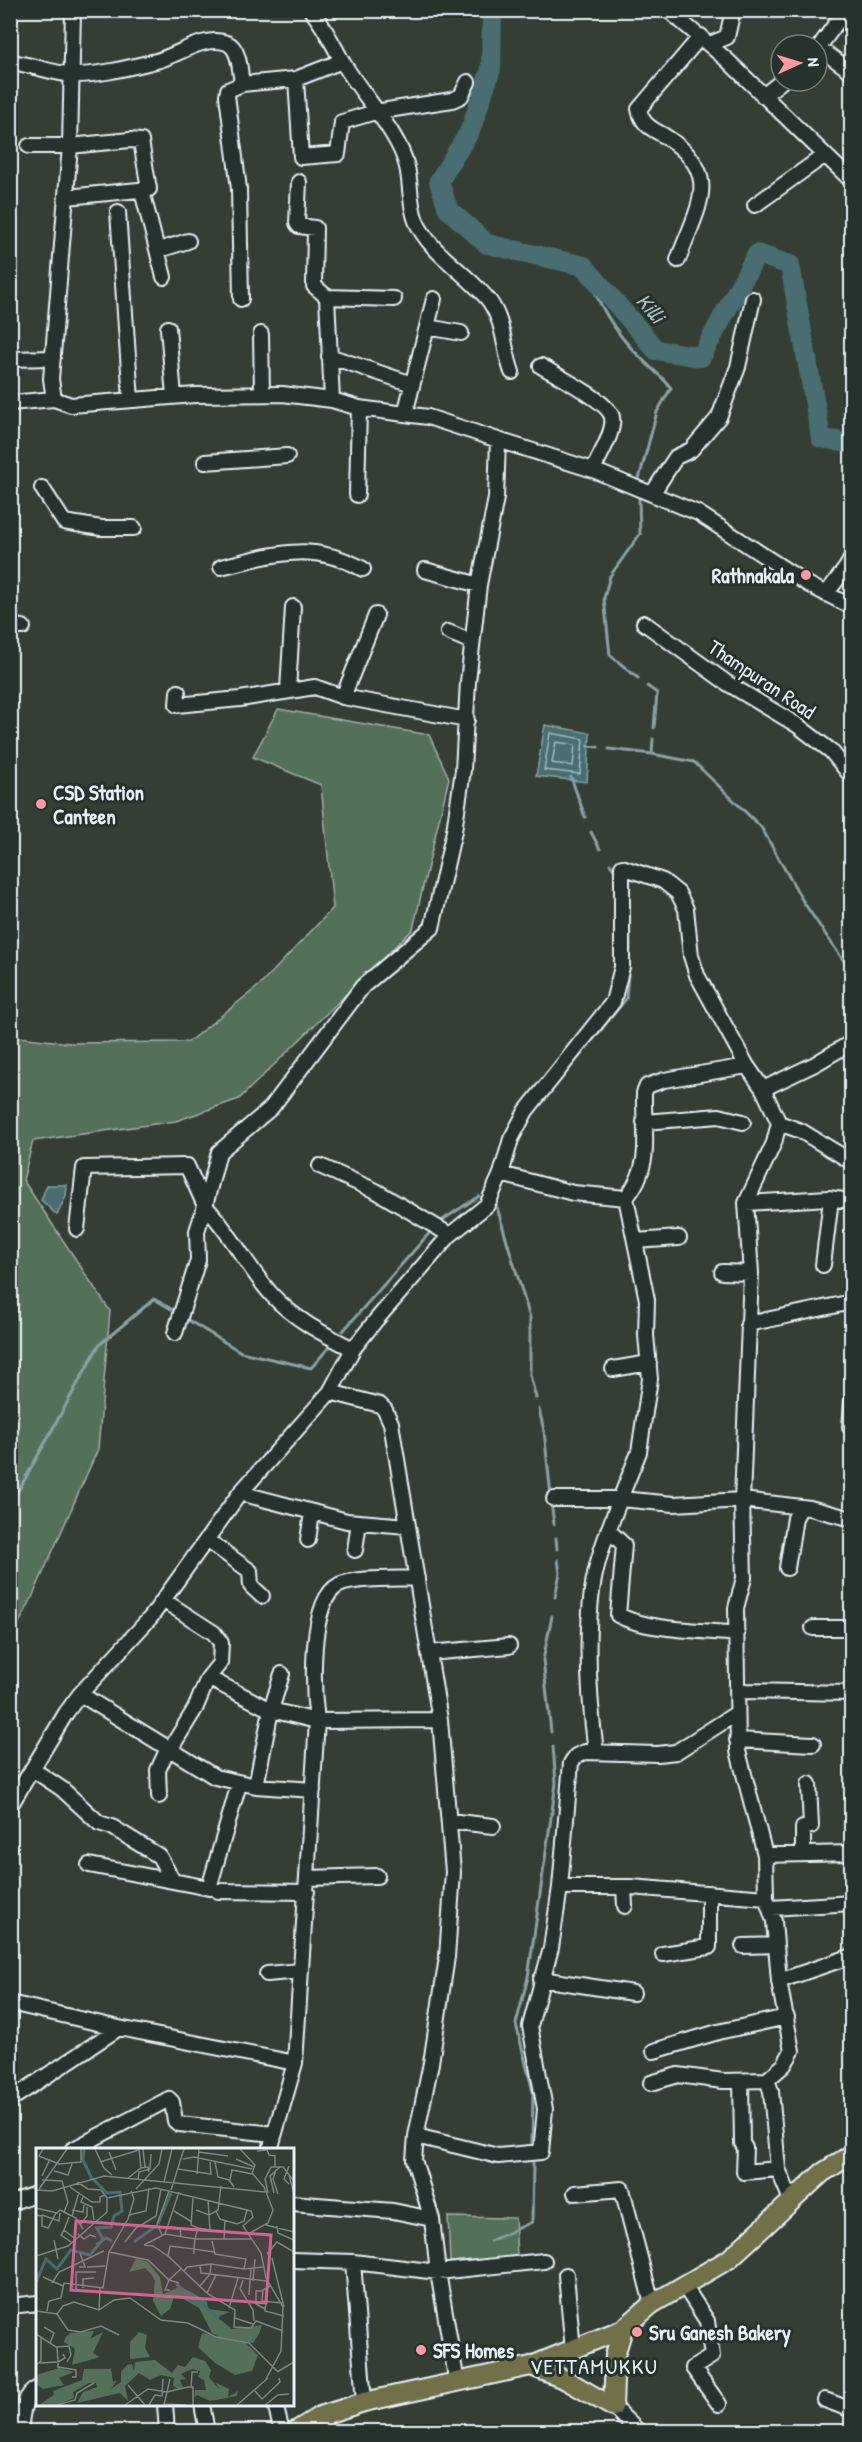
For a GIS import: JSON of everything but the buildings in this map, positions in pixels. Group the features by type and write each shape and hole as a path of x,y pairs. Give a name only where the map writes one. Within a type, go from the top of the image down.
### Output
{"main road":[{"path":"294,2432 323,2424 364,2402 531,2366 623,2329 652,2304 685,2287 729,2259 822,2173 852,2154"},
{"path":"531,2366 566,2380 613,2407 615,2355 623,2329"}],"street":[{"path":"54,399 51,379 58,308 59,257 67,197 73,10"},
{"path":"311,10 327,30 342,61 397,142 406,166 417,221 431,243 470,278 501,323 512,372"},
{"path":"668,10 706,40 852,181"},
{"path":"678,260 703,185 699,170 692,161 675,143 644,124 639,109 706,40 727,37 733,10"},
{"path":"829,33 837,22 852,15"},
{"path":"10,62 32,64 72,75 126,68 160,60 207,42 224,42 235,51 242,84"},
{"path":"829,56 852,72"},
{"path":"242,299 239,189 228,90 242,84 296,79 342,61"},
{"path":"296,79 301,157 338,154 342,122 375,112 452,100 461,96 468,82"},
{"path":"763,96 769,91"},
{"path":"29,146 70,146 141,141 149,189 67,197"},
{"path":"755,205 825,155"},
{"path":"299,182 297,223 299,226 315,228 314,286 327,297 394,299"},
{"path":"142,191 159,250 164,277"},
{"path":"118,212 131,400"},
{"path":"159,250 188,241"},
{"path":"327,297 332,400"},
{"path":"405,414 434,299"},
{"path":"652,494 676,457 690,450 719,417 738,367 753,299"},
{"path":"427,327 461,333"},
{"path":"168,328 174,396"},
{"path":"261,334 262,394"},
{"path":"329,356 412,384"},
{"path":"10,359 53,358"},
{"path":"541,366 606,406 612,417 611,427 593,470"},
{"path":"10,403 54,399 71,405 174,396 262,394 332,400 359,408 428,417 593,470 698,513 826,594 852,607"},
{"path":"357,495 359,408"},
{"path":"176,1333 198,1260 197,1231 219,1152 271,1107 363,986 432,928 454,831 479,585 496,498 498,440"},
{"path":"205,462 287,456"},
{"path":"42,488 64,522 101,528 134,528"},
{"path":"221,567 278,552 309,551 342,557 363,568"},
{"path":"826,594 852,557"},
{"path":"425,570 479,585"},
{"path":"288,690 293,607"},
{"path":"344,697 376,615"},
{"name":"Thampuran Road","path":"644,623 727,683 797,725 831,751 852,777"},
{"path":"448,632 472,642"},
{"path":"178,692 177,705 240,699 315,687 344,697 467,720"},
{"path":"10,1806 80,1694 164,1600 240,1493 330,1392 353,1349 450,1235 487,1205 501,1174 511,1138 526,1111 613,1002 622,967 622,867 663,881 678,893 686,909 691,956 697,975 747,1066 763,1089 779,1123 774,1143 746,1203 751,1273 742,1500 744,1578 736,1608 737,1740 765,1855 768,1903 792,2051 784,2065 767,2080 723,2081 678,2075 651,2083"},
{"path":"763,1089 815,1064 852,1042"},
{"path":"596,1752 589,1702 588,1644 592,1590 608,1530 630,1479 644,1427 650,1379 647,1300 626,1198 639,1182 646,1149 644,1093 647,1086 653,1082 747,1066"},
{"path":"644,1122 719,1116 743,1122"},
{"path":"779,1123 801,1131 852,1162"},
{"path":"78,1229 84,1168 187,1166 205,1206 222,1223 272,1295 303,1323 353,1349"},
{"path":"320,1166 376,1191 450,1235"},
{"path":"501,1174 573,1192 626,1198"},
{"path":"746,1203 831,1199 852,1201"},
{"path":"823,1265 831,1199"},
{"path":"634,1241 679,1238"},
{"path":"722,1272 751,1273"},
{"path":"748,1324 852,1302"},
{"path":"614,1369 649,1364"},
{"path":"330,1392 380,1405 391,1423 406,1526 417,1578 440,1720 453,1872 447,1957 431,2063 416,2136 414,2160 432,2219 438,2272 457,2383"},
{"path":"850,1426 852,1402"},
{"path":"240,1493 312,1513 359,1522 406,1526"},
{"path":"554,1499 620,1499 674,1504 742,1500 801,1507 852,1519"},
{"path":"787,1568 795,1518 801,1507"},
{"path":"308,1540 312,1513"},
{"path":"355,1550 359,1522"},
{"path":"608,1530 624,1545 618,1614 631,1622 693,1632 737,1634"},
{"path":"207,1540 250,1571 251,1586 262,1596"},
{"path":"270,2148 296,2062 317,1721 314,1698 315,1661 324,1601 337,1585 350,1581 417,1578"},
{"path":"159,1796 158,1770 195,1709 208,1678 220,1663 222,1651 219,1637 164,1600"},
{"path":"813,1628 852,1628"},
{"path":"429,1653 509,1646"},
{"path":"256,1786 271,1710 282,1674"},
{"path":"208,1678 271,1710 317,1721 440,1720"},
{"path":"737,1691 852,1693"},
{"path":"80,1694 170,1747 215,1777 239,1784 313,1790"},
{"path":"416,2136 498,2156 541,2152 545,2109 530,2026 551,1948 560,1887 571,1763 576,1756 585,1752 650,1754 676,1752 737,1713"},
{"path":"737,1740 813,1744"},
{"path":"32,1769 62,1789 99,1823 112,1827 159,1856 173,1881"},
{"path":"89,1865 209,1888 239,1784"},
{"path":"803,1854 803,1828 811,1826 809,1784"},
{"path":"449,1821 493,1826"},
{"path":"765,1855 852,1852"},
{"path":"218,1891 307,1885 377,1876"},
{"path":"560,1887 624,1887 709,1893 768,1903 852,1903"},
{"path":"624,1887 625,1906"},
{"path":"663,1954 710,1947 709,1893"},
{"path":"743,1946 776,1945"},
{"path":"779,1981 852,1956"},
{"path":"267,1974 300,1971"},
{"path":"541,1979 633,1993"},
{"path":"10,2003 119,2028 296,2062"},
{"path":"654,2051 787,2017"},
{"path":"10,2100 119,2028"},
{"path":"767,2080 771,2091 778,2169 791,2200"},
{"path":"741,2081 744,2172 778,2169"},
{"path":"76,2148 169,2099 172,2102 175,2121 179,2124 274,2134"},
{"path":"575,2193 622,2189 652,2304"},
{"path":"10,2203 36,2194"},
{"path":"294,2203 393,2211 432,2219"},
{"path":"294,2260 353,2262 438,2272 544,2261"},
{"path":"353,2262 364,2402"},
{"path":"566,2276 573,2350"},
{"path":"685,2287 710,2330 712,2356 693,2368 719,2404"},
{"path":"10,2306 36,2303"},
{"path":"20,2432 26,2400 36,2390"},
{"path":"825,2400 852,2410"},
{"path":"165,2406 167,2432"},
{"path":"202,2406 207,2432"},
{"path":"276,2406 282,2432"},
{"path":"613,2407 639,2432"}],"green space":[{"path":"278,709 429,735 449,778 413,929 239,1099 176,1121 33,1141 23,1180 110,1311 98,1449 31,1600 11,1639 11,1036 70,1043 188,1042 261,984 333,908 321,785 253,757"},
{"path":"448,2217 515,2218 517,2258 450,2262"}],"water":[{"path":"545,725 590,733 587,782 536,776"},
{"path":"47,1185 67,1185 66,1196 57,1215 41,1200"}],"waterway":[{"name":"Killi","path":"492,10 491,69 470,131 439,181 448,209 487,244 584,266 656,350 701,357 757,254 790,265 821,438 852,444"},
{"path":"584,266 600,304 614,327 631,348 671,388 657,412 639,479"},
{"path":"638,678 610,655 604,598 610,576 640,534 639,498"},
{"path":"647,686 657,693 654,728"},
{"path":"653,739 652,754 694,762 761,827 804,903 852,973"},
{"path":"588,746 598,747"},
{"path":"609,749 652,754"},
{"path":"571,777 585,817"},
{"path":"591,832 600,849"},
{"path":"610,864 614,870"},
{"path":"529,1118 626,999 630,949 629,891"},
{"path":"438,1223 479,1196"},
{"path":"495,1201 530,1318 530,1375 536,1398"},
{"path":"343,1331 432,1230"},
{"path":"10,1506 99,1345 154,1299 173,1310"},
{"path":"188,1320 241,1352 311,1368 331,1345"},
{"path":"539,1409 544,1431 551,1496"},
{"path":"551,1502 554,1524"},
{"path":"556,1538 557,1549"},
{"path":"555,1597 560,1573 558,1560"},
{"path":"551,1732 543,1660 552,1616"},
{"path":"532,2144 533,2092 516,2024 528,1977 556,1783 553,1747"},
{"path":"490,2241 532,2222 533,2163"}],"place":[{"name":"Rathnakala","path":"806,575"},
{"name":"CSD Station Canteen","path":"41,804"},
{"name":"Sru Ganesh Bakery","path":"637,2332"},
{"name":"SFS Homes","path":"421,2350"}],"district":[{"name":"VETTAMUKKU","path":"594,2366"}]}
